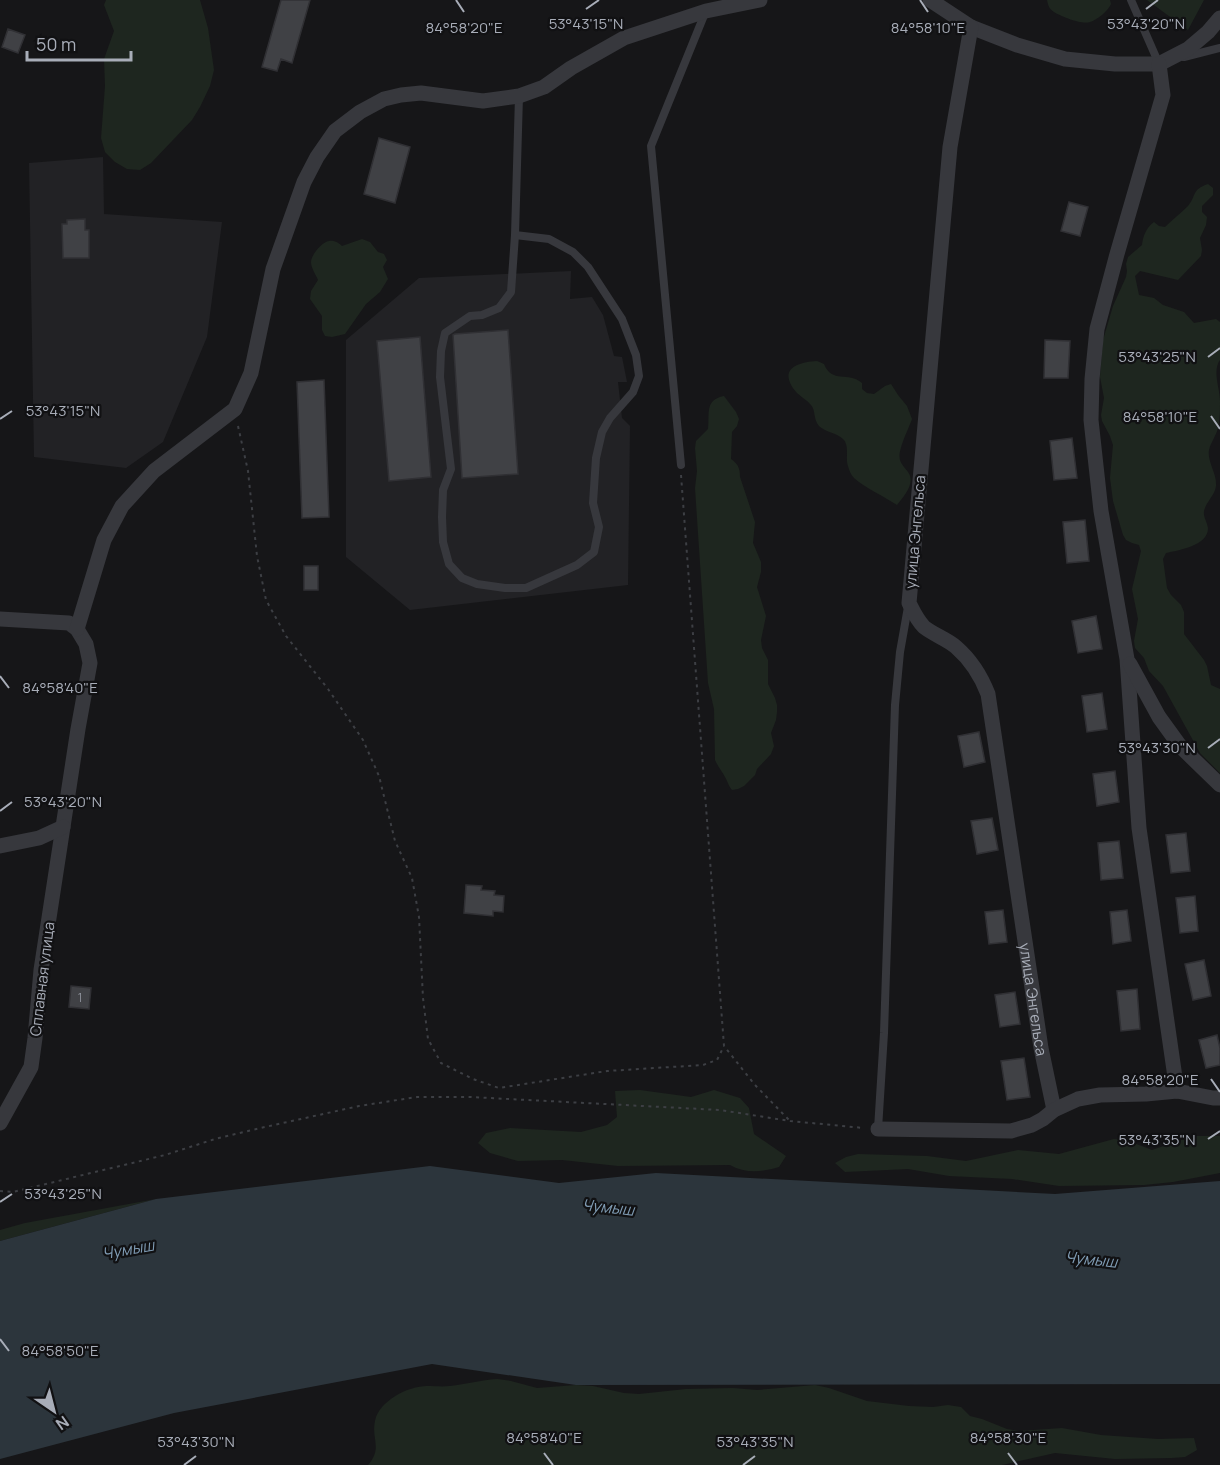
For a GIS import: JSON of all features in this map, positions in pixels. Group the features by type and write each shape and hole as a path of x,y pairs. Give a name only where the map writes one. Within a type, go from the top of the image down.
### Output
{"street":[{"path":"0,619 69,623 77,629 104,540 122,506 154,471 235,409 251,373 273,268 304,182 335,131 360,112 384,99 401,95 421,93 483,100 519,96 544,87 624,38 706,11 760,0"},
{"path":"930,0 971,27 1017,45 1065,59 1114,63 1159,64 1188,49 1220,18"},
{"name":"улица Энгельса","path":"971,27 950,147 909,603 915,616 924,626 956,646 974,666 988,694 1038,1026 1054,1110"},
{"path":"1159,64 1163,94 1097,329 1091,420 1101,511 1127,659 1139,828 1177,1091"},
{"name":"Сплавная улица","path":"0,1123 31,1067 41,970 90,663 86,644 77,629"},
{"path":"1127,659 1159,717 1180,746 1220,785"},
{"path":"0,846 39,838 63,827"},
{"path":"878,1130 1011,1131 1032,1125 1054,1110 1078,1099 1100,1095 1177,1091 1220,1098"}],"lane":[{"path":"1131,0 1159,64 1220,48"},
{"path":"681,465 651,146 706,11"},
{"path":"515,236 549,239 573,252 588,267 622,319 636,355 639,376 633,392 610,418 602,432 596,458 593,503 599,527 594,552 577,565 526,588 477,584 462,578 449,564 443,542 442,517 443,490 451,469 440,377 441,351 445,333 470,316 482,315 499,308 511,292 519,96"},
{"path":"878,1130 884,1033 894,705 900,651 909,603"}],"path":[{"path":"235,409 248,471 257,556 266,600 286,636 328,689 363,740 379,776 394,841 412,878 419,917 423,998 428,1039 441,1063 473,1079 499,1088 607,1071 703,1065 717,1060 724,1046 681,465"},
{"path":"724,1046 755,1084 790,1121"},
{"path":"0,1191 14,1192 165,1155 214,1139 275,1124 359,1106 417,1097 470,1097 720,1110 790,1121 878,1130"}],"shaded area":[{"path":"106,0 200,0 208,28 214,70 210,86 200,107 192,120 151,163 140,170 127,169 115,162 105,152 101,138 105,86 104,59 114,31 104,5"},
{"path":"1047,0 1110,0 1111,4 1099,17 1086,23 1057,14 1052,11"},
{"path":"1147,0 1204,0 1188,30"},
{"path":"103,157 104,214 222,222 207,337 163,442 126,468 34,457 29,163"},
{"path":"1208,184 1213,188 1213,195 1202,206 1202,212 1207,217 1200,238 1201,256 1178,280 1140,271 1135,276 1139,295 1154,298 1163,305 1184,312 1194,323 1216,319 1220,322 1220,360 1216,374 1220,396 1220,418 1209,454 1216,486 1204,511 1208,529 1203,540 1185,549 1166,553 1163,559 1167,588 1184,612 1184,634 1204,660 1211,685 1220,689 1220,773 1200,753 1163,686 1149,671 1144,658 1135,648 1138,619 1132,589 1141,551 1139,545 1126,540 1123,535 1113,501 1110,478 1113,445 1102,421 1104,398 1100,377 1103,340 1113,306 1126,277 1128,257 1142,245 1145,232 1151,224 1154,222 1165,227 1188,206 1197,191"},
{"path":"362,239 370,242 378,252 384,254 387,260 383,267 388,279 380,292 366,304 345,334 325,336 322,330 322,316 310,299 311,291 318,280 311,259 317,249 326,242 335,241 342,246"},
{"path":"571,271 570,299 592,297 603,315 614,356 622,357 627,382 618,382 622,418 630,426 628,585 410,610 346,557 346,340 419,278"},
{"path":"817,361 824,364 831,374 862,383 862,389 867,393 874,394 891,384 907,406 912,419 900,456 911,481 897,505 853,477 847,463 845,442 819,426 811,405 791,385 789,373 792,369 802,363"},
{"path":"724,396 739,419 732,432 731,459 739,469 755,522 753,543 761,562 757,587 766,616 761,640 768,660 768,684 777,705 776,720 771,733 774,746 771,754 744,786 732,790 715,760 714,709 708,683 695,488 696,441 708,429 711,404"},
{"path":"640,1090 691,1097 714,1090 740,1098 749,1108 754,1134 786,1156 779,1167 760,1171 742,1170 730,1165 618,1166 562,1160 518,1161 490,1153 478,1143 486,1133 510,1128 581,1132 607,1125 617,1117 615,1091"},
{"path":"1193,1136 1220,1136 1220,1173 1144,1185 1059,1186 1012,1179 949,1176 908,1169 845,1172 835,1163 858,1154 927,1156 966,1161 1018,1150 1059,1154 1114,1139 1126,1140 1152,1150"},
{"path":"156,1199 0,1241 0,1230 25,1223"},
{"path":"497,1379 537,1388 593,1386 639,1394 686,1389 757,1390 815,1385 867,1401 909,1406 961,1407 970,1416 1019,1431 1062,1428 1101,1435 1158,1439 1194,1438 1197,1450 1185,1457 1172,1458 1115,1459 1055,1453 1002,1465 368,1465 376,1448 375,1421 382,1407 395,1396 419,1387 450,1386"}],"water":[{"name":"Чумыш","path":"430,1166 559,1183 656,1173 1055,1194 1220,1181 1220,1384 576,1385 432,1364 174,1413 0,1459 0,1241 156,1199"}],"building":[{"path":"281,0 310,0 292,63 281,59 277,71 262,67"},
{"path":"8,29 25,35 18,53 2,47"},
{"path":"379,138 410,147 395,203 364,194"},
{"path":"1069,202 1088,207 1080,236 1061,231"},
{"path":"85,219 85,230 89,230 89,258 63,258 62,224 67,224 67,220"},
{"path":"508,330 518,474 462,478 453,335"},
{"path":"420,337 431,477 389,481 377,341"},
{"path":"1045,340 1070,341 1068,378 1044,378"},
{"path":"324,380 329,517 302,518 297,382"},
{"path":"1072,438 1077,478 1054,480 1050,441"},
{"path":"1085,520 1089,561 1067,563 1063,522"},
{"path":"304,566 318,566 318,590 304,590"},
{"path":"1096,616 1102,649 1078,653 1072,621"},
{"path":"1102,693 1107,729 1087,732 1082,696"},
{"path":"979,732 985,762 964,767 958,736"},
{"path":"1115,771 1119,802 1097,806 1093,774"},
{"path":"992,818 998,850 977,854 971,821"},
{"path":"1186,833 1190,871 1171,873 1166,835"},
{"path":"1119,841 1123,878 1101,880 1098,843"},
{"path":"466,885 482,886 481,890 495,891 494,895 504,896 503,912 493,911 493,916 464,913"},
{"path":"1195,896 1198,931 1180,933 1176,898"},
{"path":"1003,910 1007,942 989,944 985,912"},
{"path":"1127,910 1131,941 1113,944 1110,912"},
{"path":"1204,960 1211,996 1193,1000 1185,964"},
{"path":"71,986 91,988 89,1009 69,1007"},
{"path":"1137,989 1140,1029 1121,1031 1117,991"},
{"path":"1015,992 1020,1024 1000,1027 995,995"},
{"path":"1217,1035 1220,1065 1206,1068 1199,1040"},
{"path":"1024,1058 1030,1097 1007,1100 1001,1061"}]}
